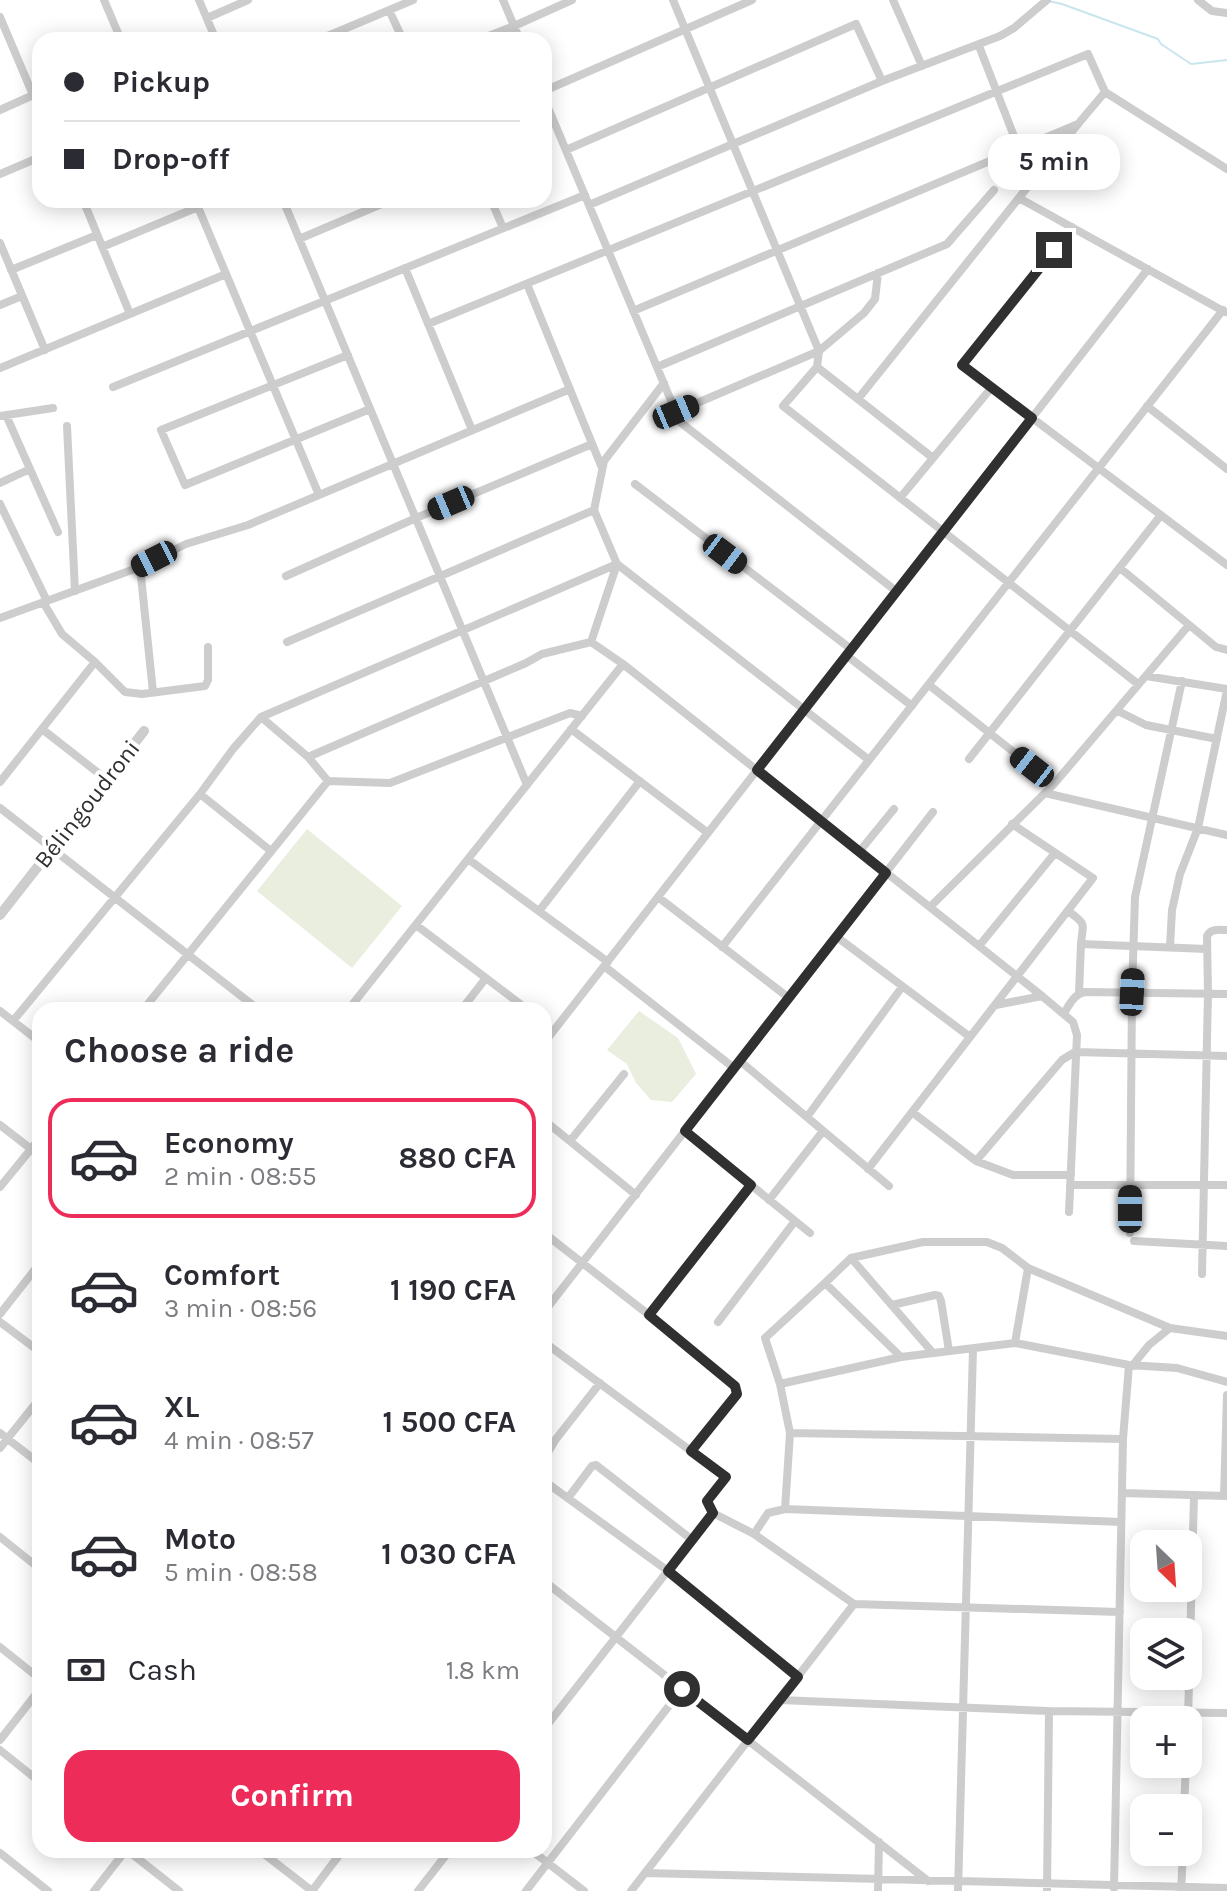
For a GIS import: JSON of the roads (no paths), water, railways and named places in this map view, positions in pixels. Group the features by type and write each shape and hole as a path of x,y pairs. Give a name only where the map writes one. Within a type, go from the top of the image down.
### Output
{"street":[{"path":"104,0 118,32"},
{"path":"199,0 213,32"},
{"path":"207,18 248,0"},
{"path":"503,0 517,32"},
{"path":"499,32 572,0"},
{"path":"673,0 819,351 817,367 783,406 1138,684"},
{"path":"552,88 752,0"},
{"path":"893,0 922,66"},
{"path":"589,205 882,81 979,46 1014,28 1047,0"},
{"path":"1198,0 1212,11 1227,13"},
{"path":"337,32 408,1"},
{"path":"389,10 399,32"},
{"path":"0,17 32,84"},
{"path":"566,150 856,24 882,81"},
{"path":"979,46 1019,149 1028,186"},
{"path":"428,324 1088,54 1105,92 1227,169"},
{"path":"858,399 1105,92"},
{"path":"0,110 32,96"},
{"path":"552,117 680,422 896,591"},
{"path":"633,311 1078,124"},
{"path":"0,174 32,160"},
{"path":"657,367 947,244 994,190"},
{"path":"113,387 585,195"},
{"path":"722,947 1147,406 1225,312 1019,198"},
{"path":"86,208 130,314"},
{"path":"102,247 185,208"},
{"path":"198,208 319,495"},
{"path":"286,208 527,785"},
{"path":"299,239 367,208"},
{"path":"494,208 503,228"},
{"path":"1072,227 962,365 1227,565"},
{"path":"11,270 97,235"},
{"path":"0,243 45,350"},
{"path":"405,268 472,430"},
{"path":"552,1033 1148,269"},
{"path":"676,412 819,351 864,313 875,299 878,273"},
{"path":"0,368 226,274"},
{"path":"527,284 602,469"},
{"path":"0,305 22,296"},
{"path":"348,355 161,430 185,485 370,409"},
{"path":"817,367 933,458"},
{"path":"664,383 604,461 594,510 617,564 869,760"},
{"path":"900,498 992,387"},
{"path":"0,618 140,567 186,544 248,525 570,389"},
{"path":"1147,406 1227,469"},
{"path":"53,408 3,416 58,532"},
{"path":"67,426 75,591"},
{"path":"286,576 592,444"},
{"path":"0,483 30,469"},
{"path":"635,484 849,652 912,706"},
{"path":"0,504 62,634 125,692 142,694 205,686 208,680 208,647"},
{"path":"287,642 594,510"},
{"path":"969,759 1161,515"},
{"path":"13,1021 261,717 617,564"},
{"path":"591,642 617,564"},
{"path":"140,567 153,692"},
{"path":"1120,568 1216,647 1227,650"},
{"path":"930,907 1054,784 1189,625"},
{"path":"308,757 542,654 591,642 623,664 1073,1022 1077,1035 1069,1212"},
{"path":"0,782 95,662"},
{"path":"354,1002 623,664"},
{"path":"1146,676 1227,690 1198,828 1180,874 1172,910 1170,947"},
{"path":"1182,681 1135,897 1129,1185 1132,1237 1227,1246"},
{"path":"929,685 1054,784"},
{"path":"1118,711 1146,725 1217,739"},
{"path":"261,717 308,757 328,781 390,783 570,713 582,716"},
{"path":"42,729 106,779"},
{"path":"571,729 708,833"},
{"name":"Bélingoudroni","path":"0,915 144,731"},
{"path":"150,1002 328,781"},
{"path":"539,911 640,781"},
{"path":"1045,793 1227,835"},
{"path":"200,794 271,851"},
{"path":"0,808 249,1002"},
{"path":"859,852 894,809"},
{"path":"552,1302 933,812"},
{"path":"868,1169 1093,878 1012,824"},
{"path":"979,946 1055,853"},
{"path":"468,859 807,1117 889,1186"},
{"path":"658,897 789,998"},
{"path":"1064,1013 1079,993 1084,927 1068,911"},
{"path":"416,925 518,1002"},
{"path":"1202,1274 1207,949 1209,932 1227,930"},
{"path":"837,937 970,1037"},
{"path":"1081,944 1207,949"},
{"path":"467,1002 486,978"},
{"path":"807,1117 902,987"},
{"path":"1079,993 1227,994"},
{"path":"995,1005 1042,996"},
{"path":"0,1011 32,1036"},
{"path":"976,1161 1062,1060 1075,1052 1227,1056"},
{"path":"570,1141 624,1074"},
{"path":"912,1112 976,1161 1013,1175 1071,1175"},
{"path":"0,1125 31,1149 0,1187"},
{"path":"552,1126 636,1195"},
{"path":"685,1131 810,1233"},
{"path":"769,1200 823,1131"},
{"path":"649,1315 751,1185"},
{"path":"1070,1185 1227,1185"},
{"path":"718,1322 795,1221"},
{"path":"552,1239 735,1386 737,1394 691,1451"},
{"path":"785,1509 790,1433 780,1384 765,1338 851,1258 923,1242 987,1242 1002,1248 1028,1268 1170,1328 1227,1336"},
{"path":"851,1258 933,1353"},
{"path":"1015,1343 1028,1268"},
{"path":"0,1314 32,1273"},
{"path":"825,1283 901,1357"},
{"path":"892,1305 939,1296 949,1351"},
{"path":"0,1322 32,1346"},
{"path":"1114,1888 1123,1439 1130,1366 1170,1328"},
{"path":"780,1384 901,1357 1015,1343 1130,1366 1177,1368 1227,1382"},
{"path":"552,1348 726,1477 707,1501 713,1513 754,1534 854,1604 1120,1612"},
{"path":"958,1886 973,1349"},
{"path":"552,1446 600,1383"},
{"path":"1122,1493 1226,1496 1227,1395"},
{"path":"0,1448 4,1436 32,1406"},
{"path":"790,1433 1123,1439"},
{"path":"4,1436 32,1458"},
{"path":"568,1498 592,1466 596,1465 691,1539"},
{"path":"552,1488 668,1571 798,1677"},
{"path":"1188,1706 1194,1495"},
{"path":"754,1534 768,1513 785,1509 1121,1522"},
{"path":"552,1719 713,1513"},
{"path":"0,1537 32,1563"},
{"path":"552,1588 929,1881"},
{"path":"631,1891 854,1604"},
{"path":"0,1647 32,1673"},
{"path":"552,1858 682,1689"},
{"path":"0,1740 32,1699"},
{"path":"780,1700 1130,1713"},
{"path":"1047,1887 1049,1711"},
{"path":"1202,1715 1227,1713"},
{"path":"0,1750 32,1776"},
{"path":"878,1891 879,1842"},
{"path":"0,1853 48,1891"},
{"path":"94,1891 120,1858"},
{"path":"136,1858 179,1891"},
{"path":"269,1858 312,1891 337,1858"},
{"path":"418,1891 444,1858"},
{"path":"541,1858 584,1891"},
{"path":"526,1891 552,1858"},
{"path":"1181,1889 1182,1866"},
{"path":"645,1873 929,1881 958,1886 1227,1888"}],"waterway":[{"path":"1048,1 1158,39 1191,64 1227,60"}]}
